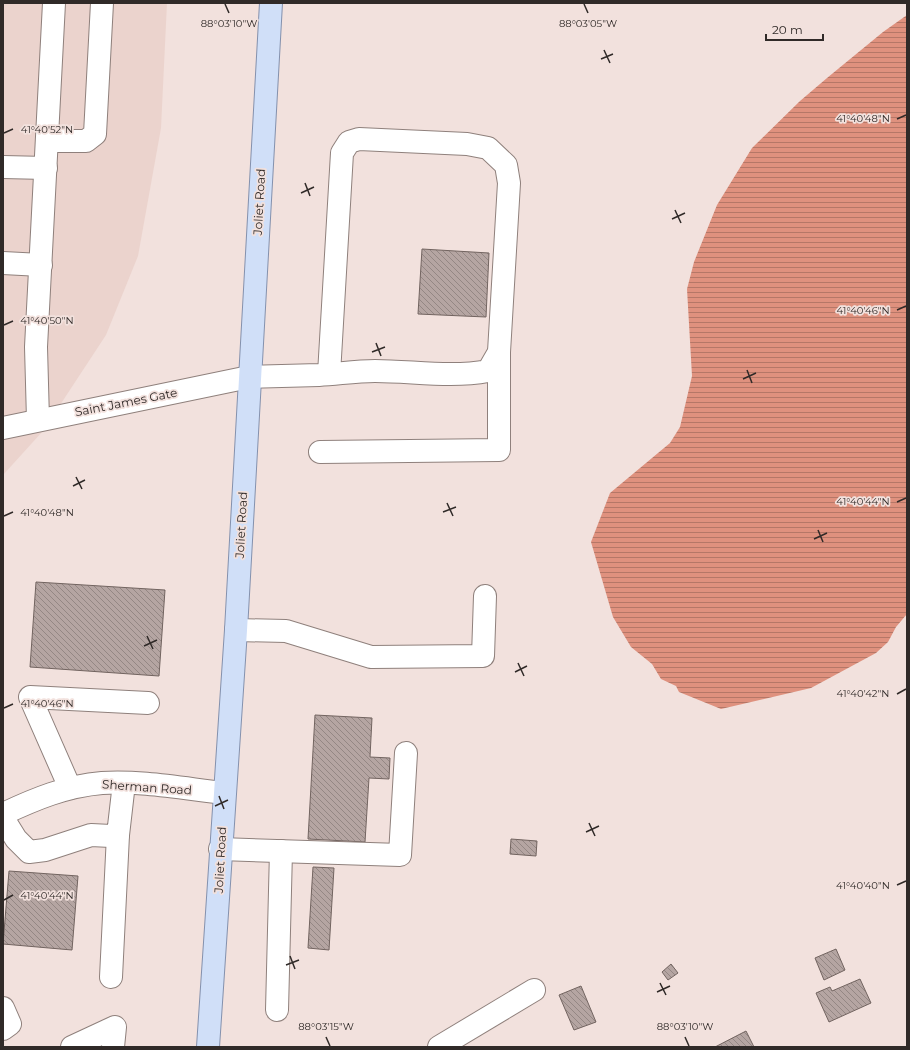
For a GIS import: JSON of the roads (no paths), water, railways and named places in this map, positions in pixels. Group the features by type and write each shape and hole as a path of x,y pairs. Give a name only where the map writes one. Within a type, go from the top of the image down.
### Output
{"main road":[{"name":"Joliet Road","path":"208,1047 220,849 236,630 271,3"}],"street":[{"path":"38,420 36,347 54,3"},
{"path":"47,141 86,140 95,134 102,3"},
{"path":"320,452 499,450 499,352 509,183 506,165 488,148 467,144 358,139 349,142 342,153 329,374"},
{"path":"3,167 46,168"},
{"path":"3,263 41,265"},
{"name":"Saint James Gate","path":"3,428 249,377 373,371 470,374 488,371 499,352"},
{"path":"236,630 286,631 371,657 483,656 485,596"},
{"path":"70,788 30,697 148,703"},
{"path":"220,849 400,856 406,753"},
{"name":"Sherman Road","path":"3,814 38,797 70,788 102,783 124,783 224,793"},
{"path":"111,977 118,835 124,783"},
{"path":"3,818 16,840 29,852 45,850 90,835 118,835"},
{"path":"277,1010 281,851"},
{"path":"439,1047 534,990"},
{"path":"3,1008 10,1024 3,1029"},
{"path":"72,1047 115,1027 113,1047"}]}
